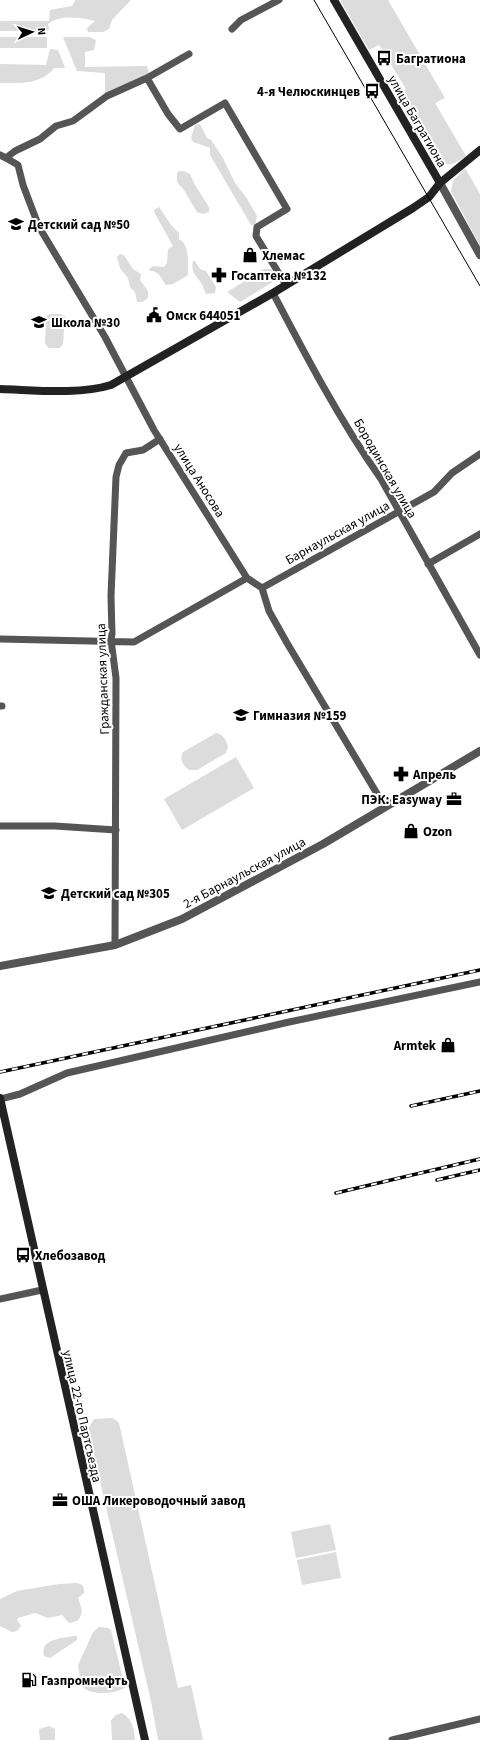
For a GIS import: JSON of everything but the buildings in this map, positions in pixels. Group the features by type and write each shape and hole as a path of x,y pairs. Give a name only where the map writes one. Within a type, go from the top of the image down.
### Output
{"main road":[{"name":"улица Багратиона","path":"334,0 440,183"},
{"path":"0,389 98,389 111,385 273,293 413,208 432,194 440,183 480,150"},
{"name":"улица 22-го Партсъезда","path":"0,1098 144,1740"}],"street":[{"path":"232,29 241,20 279,0"},
{"path":"3,157 40,139 56,126 74,121 107,96 147,78 189,54"},
{"path":"147,78 168,114 180,129 225,103 287,209 258,227 256,236 286,285"},
{"name":"улица Аносова","path":"3,157 18,166 23,185 39,227 105,338 160,439 247,578 262,588"},
{"name":"улица Багратиона","path":"440,183 480,255"},
{"name":"Бородинская улица","path":"273,293 300,345 364,456 381,479 398,512 480,655"},
{"name":"Гражданская улица","path":"115,944 116,678 111,640 111,596 116,478 119,465 126,453 143,450 160,439"},
{"name":"Барнаульская улица","path":"262,588 434,492 452,473 480,454"},
{"path":"428,564 480,534"},
{"path":"0,639 111,640 134,642 247,578"},
{"path":"262,588 270,611 287,643 386,807"},
{"name":"2-я Барнаульская улица","path":"0,966 115,944 182,919 323,844 480,751"},
{"path":"0,826 55,826 116,830"},
{"path":"0,1098 20,1094 67,1073 289,1022 480,982"},
{"path":"0,1299 42,1290"},
{"path":"392,1740 480,1719"}],"shaded area":[{"path":"75,0 131,0 112,20 109,29 103,32 88,32 87,28 95,21 71,18 53,21 48,24 49,29 47,31 0,31 0,21 49,21 50,10 72,6"},
{"path":"340,0 388,0 445,98 435,103 466,156 454,163 446,165 435,159 402,104 403,98 400,93 406,89 379,45 369,50"},
{"path":"0,37 47,37 47,48 0,48"},
{"path":"63,37 89,37 96,40 94,50 85,52 85,67 147,66 149,74 105,94 105,73 77,71"},
{"path":"50,49 58,50 65,68 54,68 43,78 29,82 0,83 0,64 46,65"},
{"path":"200,124 207,138 211,140 223,158 235,183 246,197 257,216 255,225 251,225 210,155 210,148 193,142 191,138 195,125"},
{"path":"465,168 480,194 480,246 451,191 453,181"},
{"path":"179,171 184,171 190,174 209,207 209,212 203,214 197,212 177,181 177,173"},
{"path":"159,207 171,225 179,233 179,239 183,242 188,255 188,275 173,284 166,285 156,272 150,271 149,269 153,266 164,267 167,263 168,249 173,246 154,212 154,210"},
{"path":"120,254 124,255 133,269 141,274 140,280 148,291 148,298 142,302 137,302 135,292 130,287 128,278 120,268 117,257"},
{"path":"193,261 195,261 200,269 206,271 216,287 215,293 206,294 203,286 193,272"},
{"path":"264,269 271,269 274,272 276,278 271,283 240,302 227,292"},
{"path":"49,314 61,314 65,317 63,344 60,348 49,348 45,344 46,318"},
{"path":"216,733 224,738 228,746 226,753 197,770 189,770 182,762 181,757 183,752"},
{"path":"236,757 254,788 182,830 164,799"},
{"path":"113,1418 119,1423 178,1688 191,1685 203,1740 158,1740 151,1701 88,1429 94,1419"},
{"path":"330,1524 336,1550 296,1558 291,1532"},
{"path":"336,1552 341,1578 302,1585 297,1560"},
{"path":"77,1583 83,1586 84,1593 78,1598 82,1613 77,1621 69,1623 62,1615 48,1618 35,1613 18,1618 17,1620 21,1626 17,1631 12,1632 0,1626 0,1599 17,1591 59,1584"},
{"path":"99,1627 108,1628 111,1630 125,1688 115,1692 96,1693 82,1686 78,1666 93,1632"},
{"path":"77,1636 77,1640 50,1658 44,1656 43,1650 48,1643 53,1640"},
{"path":"122,1713 131,1721 135,1740 112,1740 111,1720 116,1715"},
{"path":"49,1726 55,1729 55,1740 40,1740 39,1729"}],"tram line":[{"path":"314,0 480,286"}],"railway":[{"path":"0,1072 480,970"},
{"path":"411,1106 480,1091"},
{"path":"336,1193 480,1159"},
{"path":"437,1180 480,1170"}],"place":[{"name":"Багратиона","path":"384,58"},
{"name":"4-я Челюскинцев","path":"372,91"},
{"name":"Детский сад №50","path":"16,224"},
{"name":"Хлемас","path":"250,255"},
{"name":"Госаптека №132","path":"219,275"},
{"name":"Омск 644051","path":"154,315"},
{"name":"Школа №30","path":"39,322"},
{"name":"Гимназия №159","path":"241,715"},
{"name":"Апрель","path":"401,774"},
{"name":"ПЭК: Easyway","path":"454,799"},
{"name":"Ozon","path":"411,831"},
{"name":"Детский сад №305","path":"49,893"},
{"name":"Armtek","path":"448,1045"},
{"name":"Хлебозавод","path":"23,1255"},
{"name":"ОША Ликероводочный завод","path":"60,1500"},
{"name":"Газпромнефть","path":"29,1680"}]}
